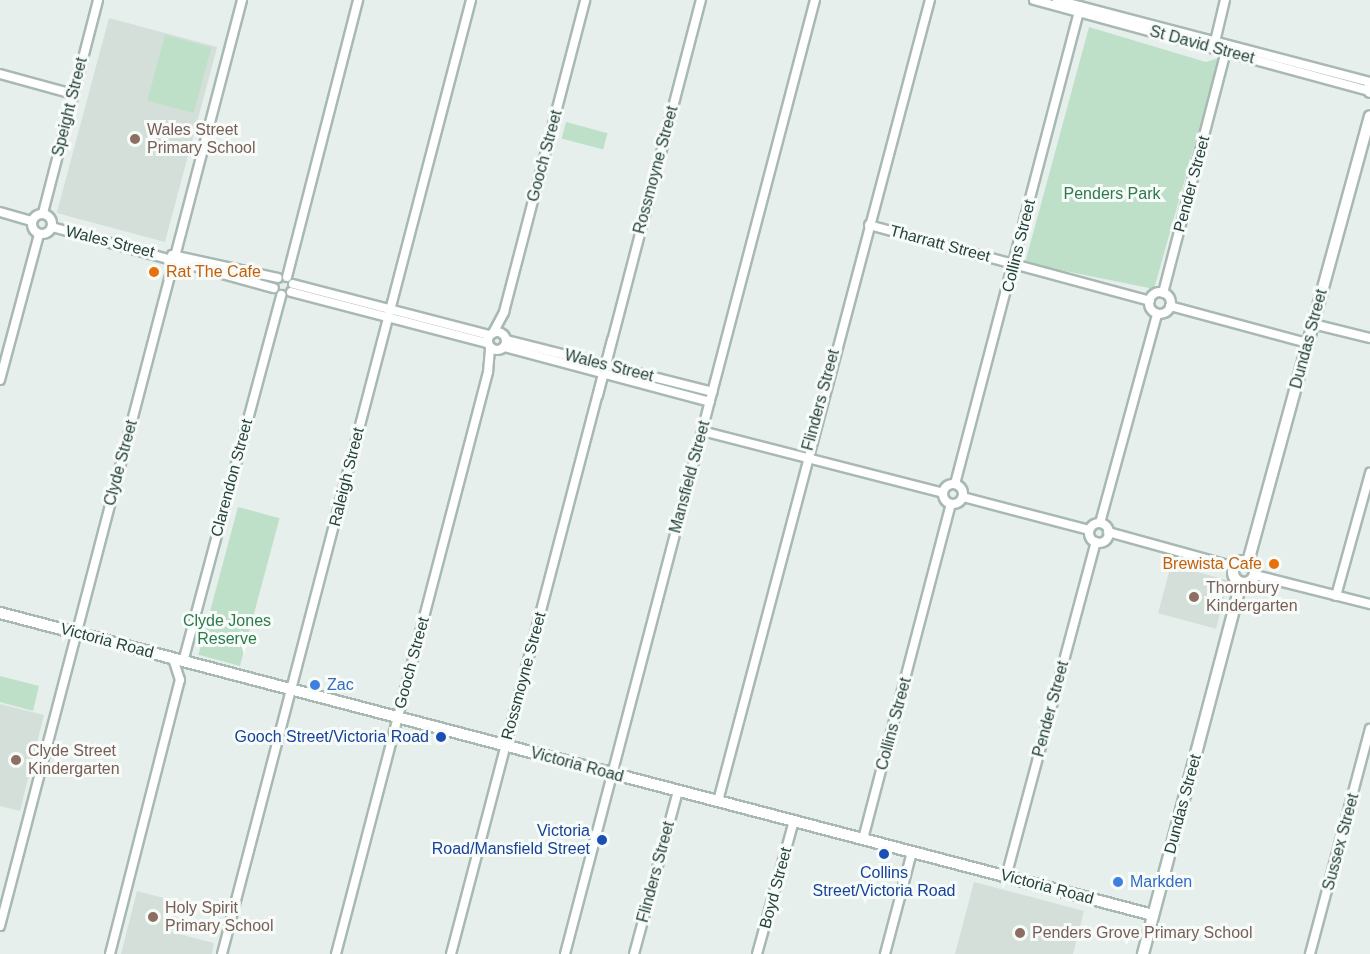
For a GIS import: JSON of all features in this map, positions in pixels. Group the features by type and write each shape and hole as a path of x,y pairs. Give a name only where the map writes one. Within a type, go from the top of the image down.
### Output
{"street":[{"name":"Speight Street","path":"43,213 98,0"},
{"name":"Clyde Street","path":"0,926 242,0"},
{"path":"277,291 287,283 358,0"},
{"name":"Raleigh Street","path":"222,954 471,0"},
{"name":"Gooch Street","path":"336,954 488,372 490,340 504,312 585,0"},
{"name":"Rossmoyne Street","path":"451,954 701,0"},
{"name":"Mansfield Street","path":"565,954 815,0"},
{"name":"Flinders Street","path":"718,801 806,455 930,0"},
{"name":"St David Street","path":"1034,0 1079,9 1213,44 1370,91"},
{"name":"St David Street","path":"1057,0 1079,9"},
{"path":"1213,44 1225,0"},
{"name":"Collins Street","path":"955,484 1015,265 1079,9"},
{"name":"St David Street","path":"1228,49 1370,82"},
{"name":"Pender Street","path":"1163,293 1228,49"},
{"path":"0,74 73,94"},
{"path":"1370,82 1370,91"},
{"name":"Dundas Street","path":"1248,562 1370,116"},
{"path":"0,212 32,221 39,234 0,381"},
{"path":"32,221 43,213 51,227 39,234"},
{"name":"Tharratt Street","path":"869,225 1150,301"},
{"name":"Wales Street","path":"51,227 287,283 490,340"},
{"name":"Wales Street","path":"173,257 277,291"},
{"name":"Clarendon Street","path":"178,660 277,291 287,283"},
{"path":"1157,314 1150,301 1163,293 1170,306 1307,343"},
{"path":"1089,530 1100,523 1157,314 1170,306"},
{"name":"Gooch Street","path":"488,372 504,343 504,312"},
{"path":"1313,324 1370,338"},
{"path":"490,340 504,343"},
{"path":"490,340 504,343"},
{"name":"Wales Street","path":"504,343 604,369 712,392"},
{"name":"Wales Street","path":"604,369 710,402"},
{"path":"703,427 943,493 951,504 963,497"},
{"path":"1336,596 1370,473"},
{"path":"943,493 955,484 963,497 1089,530 1096,542 1108,532"},
{"name":"Collins Street","path":"863,840 951,504"},
{"path":"1100,523 1108,532 1234,567 1248,562 1255,575"},
{"name":"Pender Street","path":"1006,877 1096,542"},
{"path":"1234,567 1234,577 1241,583 1255,575 1370,604"},
{"name":"Dundas Street","path":"1143,954 1241,583"},
{"name":"Victoria Road","path":"0,614 1153,915"},
{"path":"110,954 180,680 178,660"},
{"name":"Sussex Street","path":"1310,954 1370,729"},
{"name":"Flinders Street","path":"634,954 678,791"},
{"name":"Boyd Street","path":"758,954 794,821"},
{"path":"885,954 912,852"}],"shaded area":[{"name":"Wales Street Primary School","path":"109,18 217,47 165,242 57,213"},
{"name":"Thornbury Kindergarten","path":"1171,565 1229,581 1216,629 1158,613"},
{"name":"Clyde Street Kindergarten","path":"0,704 44,715 20,811 0,806"},
{"name":"Penders Grove Primary School","path":"974,882 1084,911 1073,954 955,954"},
{"name":"Holy Spirit Primary School","path":"137,891 179,902 171,932 214,943 212,954 121,954"}],"green space":[{"name":"Penders Park","path":"1089,27 1206,62 1219,58 1154,289 1025,263"},
{"path":"165,35 211,47 194,113 147,101"},
{"path":"566,122 608,133 603,150 562,138"},
{"name":"Clyde Jones Reserve","path":"238,507 280,518 240,666 198,655"},
{"path":"0,676 39,686 33,711 0,702"}],"place":[{"name":"Wales Street Primary School","path":"135,139"},
{"name":"Rat The Cafe","path":"154,272"},
{"name":"Brewista Cafe","path":"1274,564"},
{"name":"Thornbury Kindergarten","path":"1194,597"},
{"name":"Zac","path":"315,685"},
{"name":"Gooch Street/Victoria Road","path":"441,737"},
{"name":"Clyde Street Kindergarten","path":"16,760"},
{"name":"Victoria Road/Mansfield Street","path":"602,840"},
{"name":"Collins Street/Victoria Road","path":"884,854"},
{"name":"Markden","path":"1118,882"},
{"name":"Holy Spirit Primary School","path":"153,917"},
{"name":"Penders Grove Primary School","path":"1020,933"}]}
